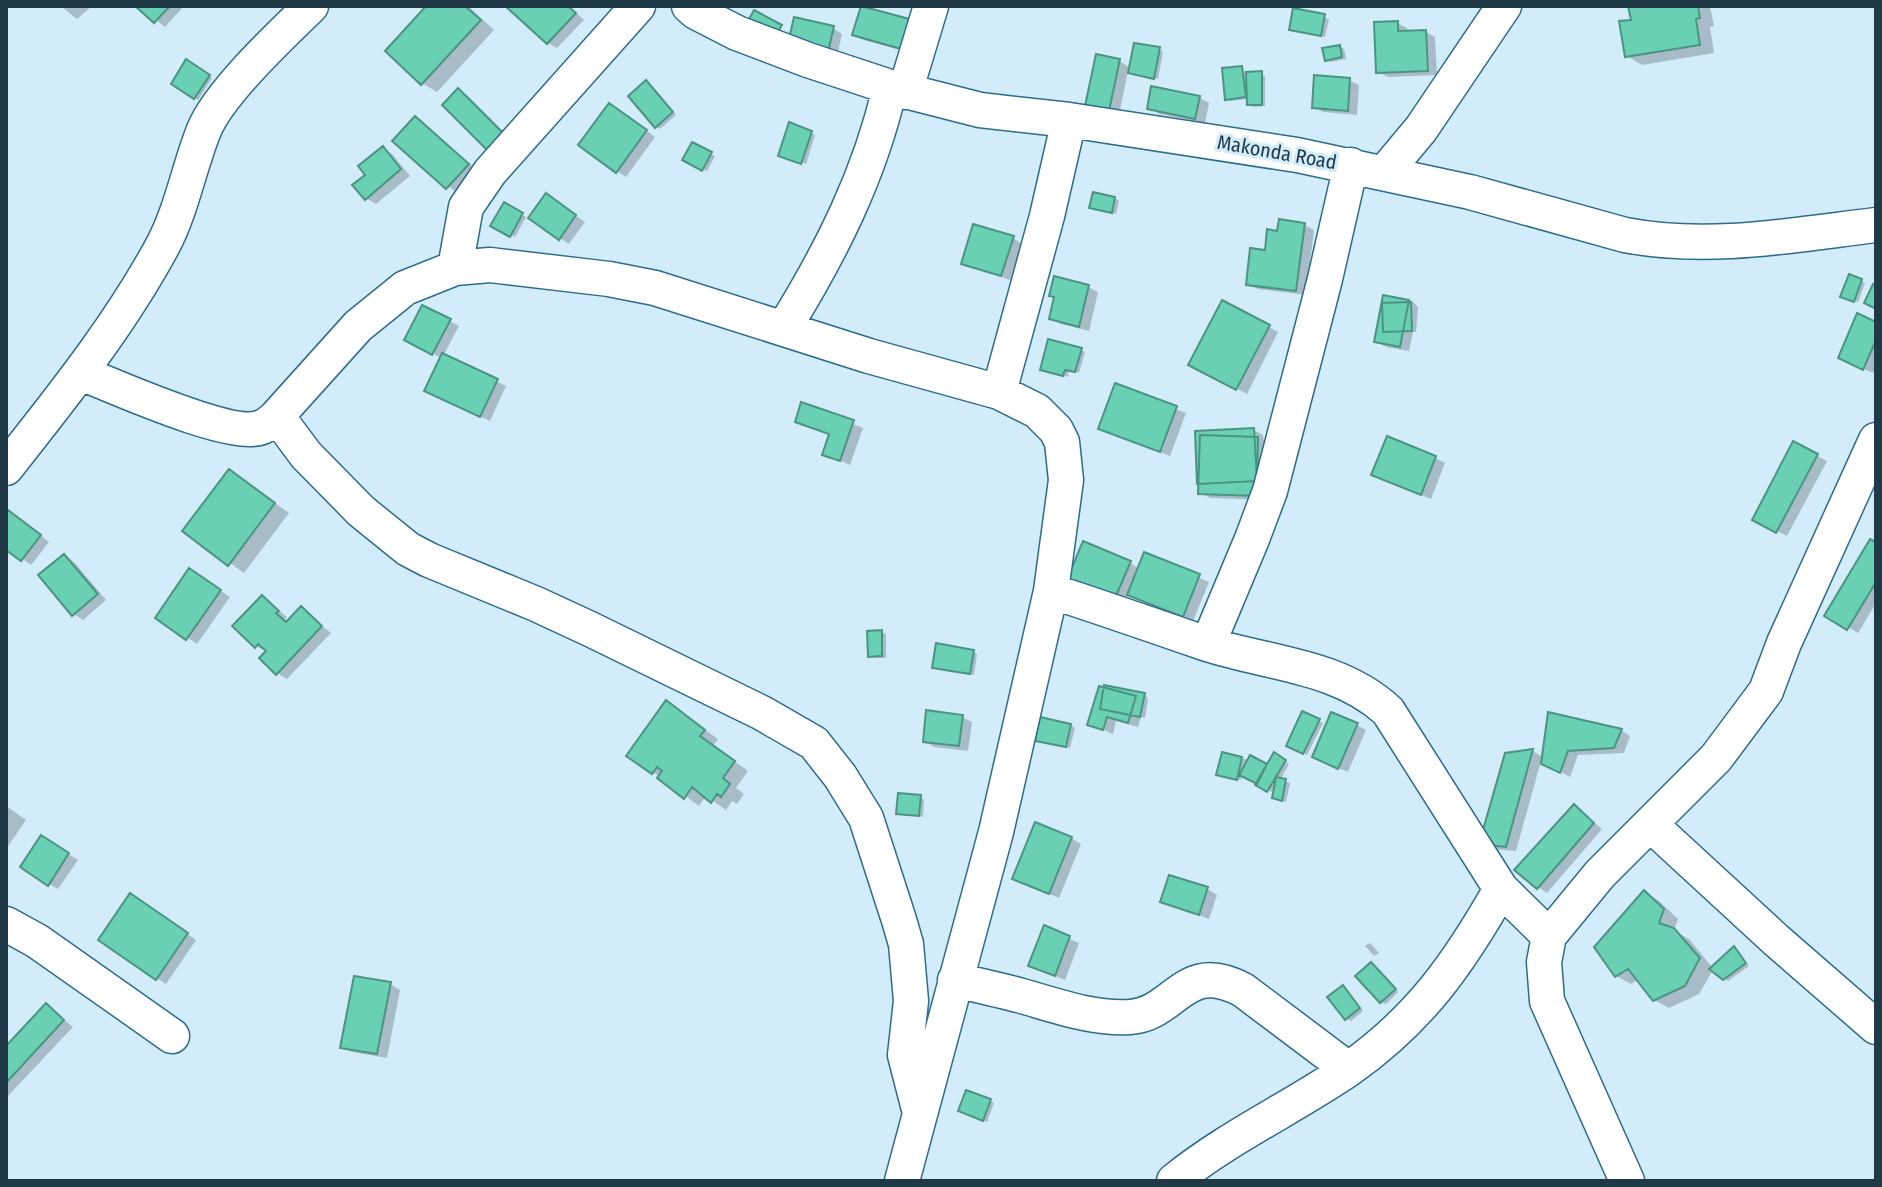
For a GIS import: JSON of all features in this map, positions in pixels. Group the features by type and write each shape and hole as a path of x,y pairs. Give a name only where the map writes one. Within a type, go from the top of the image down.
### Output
{"street":[{"path":"6,468 81,373 165,242 205,128 277,21 311,6"},
{"path":"455,268 466,207 490,172 638,6"},
{"name":"Makonda Road","path":"689,6 737,33 897,90 980,110 1192,138 1351,165 1662,242 1720,242 1876,225"},
{"path":"784,328 838,236 931,6"},
{"path":"1385,172 1421,129 1504,6"},
{"path":"999,392 1047,216 1069,120"},
{"path":"1208,644 1270,491 1351,165"},
{"path":"81,373 181,412 235,429 261,428 277,416 358,326 405,288 455,268 490,265 609,279 655,288 914,370 999,392 1026,404 1046,418 1062,442 1066,480 1051,591 996,832 902,1181"},
{"path":"277,416 306,455 361,511 408,549 590,629 762,713 814,743 840,776 866,818 906,944 911,1001 905,1055 920,1113"},
{"path":"1627,1181 1547,1001 1544,962 1549,936 1600,874 1716,758 1766,691 1784,643 1876,440"},
{"path":"1051,591 1208,644 1340,679 1368,693 1388,711 1501,889 1549,936"},
{"path":"1650,824 1876,1027"},
{"path":"1174,1181 1198,1161 1348,1069 1400,1028 1440,987 1501,889"},
{"path":"6,924 37,941 172,1036"},
{"path":"955,980 1077,1013 1130,1017 1153,1010 1182,988 1206,981 1224,982 1243,990 1348,1069"}],"building":[{"path":"135,6 170,6 154,23"},
{"path":"426,6 465,6 481,20 421,85 385,51"},
{"path":"505,6 568,6 576,13 547,44"},
{"path":"861,6 917,21 908,51 852,35"},
{"path":"1628,6 1698,6 1700,18 1696,19 1700,45 1625,57 1619,21 1631,20"},
{"path":"1293,8 1325,14 1321,36 1289,30"},
{"path":"754,10 782,25 773,41 745,26"},
{"path":"794,17 834,26 826,61 786,52"},
{"path":"1398,21 1398,31 1426,30 1428,71 1376,73 1374,22"},
{"path":"1134,43 1160,47 1154,79 1128,73"},
{"path":"1340,45 1342,57 1325,61 1322,48"},
{"path":"1096,54 1120,59 1109,111 1085,106"},
{"path":"186,59 210,75 194,99 171,84"},
{"path":"1242,66 1246,97 1225,100 1222,68"},
{"path":"1262,71 1262,105 1247,105 1246,72"},
{"path":"1314,75 1350,78 1348,111 1312,108"},
{"path":"646,80 673,112 655,128 628,96"},
{"path":"1151,86 1200,96 1195,119 1147,109"},
{"path":"458,88 504,134 488,151 442,105"},
{"path":"609,103 647,130 616,173 578,145"},
{"path":"415,116 469,164 446,189 392,141"},
{"path":"789,122 812,131 801,164 778,156"},
{"path":"692,142 712,152 702,171 682,160"},
{"path":"383,146 401,169 365,200 352,185 365,175 358,166"},
{"path":"1093,192 1115,197 1112,213 1089,208"},
{"path":"546,193 576,215 559,240 528,218"},
{"path":"504,202 523,213 510,237 490,226"},
{"path":"1279,219 1305,223 1296,291 1246,285 1250,248 1265,250 1267,229 1277,231"},
{"path":"973,224 1014,236 1001,276 961,264"},
{"path":"1849,274 1862,279 1854,302 1840,297"},
{"path":"1054,276 1089,285 1079,327 1049,319 1054,297 1049,296"},
{"path":"1873,284 1876,286 1876,309 1864,303"},
{"path":"1383,295 1409,300 1400,347 1374,342"},
{"path":"1222,300 1270,325 1236,390 1188,365"},
{"path":"1411,302 1412,331 1383,332 1382,303"},
{"path":"422,305 451,319 432,355 404,340"},
{"path":"1857,313 1876,322 1876,340 1863,370 1838,358"},
{"path":"1048,339 1082,348 1075,372 1065,370 1063,376 1040,370"},
{"path":"442,353 498,379 480,417 424,391"},
{"path":"1115,383 1177,406 1160,452 1098,429"},
{"path":"801,402 854,420 840,461 822,455 829,434 795,422"},
{"path":"1254,428 1257,481 1197,484 1195,431"},
{"path":"1200,435 1258,437 1257,496 1198,494"},
{"path":"1387,436 1436,456 1421,495 1371,475"},
{"path":"1793,441 1818,454 1776,533 1752,520"},
{"path":"229,469 275,503 228,566 182,531"},
{"path":"8,510 41,535 21,561 6,550"},
{"path":"1870,539 1876,542 1876,582 1847,630 1824,616"},
{"path":"1083,541 1131,561 1113,603 1065,584"},
{"path":"1144,552 1200,574 1183,617 1127,595"},
{"path":"64,554 98,594 72,616 38,575"},
{"path":"189,568 221,590 186,640 155,618"},
{"path":"262,595 286,622 301,606 322,626 276,675 259,658 266,651 258,644 255,648 232,626"},
{"path":"882,630 882,656 868,657 867,631"},
{"path":"936,643 974,650 970,674 932,668"},
{"path":"1104,685 1145,693 1140,717 1100,709"},
{"path":"1099,686 1136,696 1128,723 1107,717 1103,730 1087,725"},
{"path":"666,700 705,730 700,736 735,761 723,778 730,784 721,797 717,794 711,803 692,787 684,799 657,778 662,771 657,767 652,774 626,756"},
{"path":"926,710 963,715 959,746 923,742"},
{"path":"1302,711 1320,719 1303,754 1286,746"},
{"path":"1331,712 1358,723 1338,769 1312,757"},
{"path":"1548,712 1622,729 1614,748 1568,751 1560,773 1541,764"},
{"path":"1040,717 1071,724 1066,747 1035,741"},
{"path":"1533,749 1506,847 1479,844 1505,753"},
{"path":"1222,752 1242,757 1237,780 1216,775"},
{"path":"1274,752 1286,760 1267,792 1255,785"},
{"path":"1250,755 1267,764 1257,784 1239,775"},
{"path":"1276,777 1286,779 1282,801 1272,798"},
{"path":"898,793 921,795 919,816 896,814"},
{"path":"1574,804 1594,823 1537,889 1514,870"},
{"path":"1035,822 1072,837 1049,894 1012,879"},
{"path":"41,835 69,853 48,886 20,867"},
{"path":"1169,875 1208,887 1199,915 1160,902"},
{"path":"1644,890 1664,909 1659,923 1674,928 1700,958 1685,986 1653,1001 1628,969 1615,977 1594,947"},
{"path":"130,893 188,933 156,980 98,940"},
{"path":"1044,925 1070,936 1055,976 1028,966"},
{"path":"1734,946 1746,963 1723,980 1709,969"},
{"path":"1371,962 1396,989 1380,1003 1355,976"},
{"path":"354,976 391,982 377,1054 340,1048"},
{"path":"1343,985 1360,1008 1345,1020 1327,997"},
{"path":"46,1003 64,1020 6,1083 6,1046"},
{"path":"966,1090 991,1099 983,1121 958,1111"}]}
